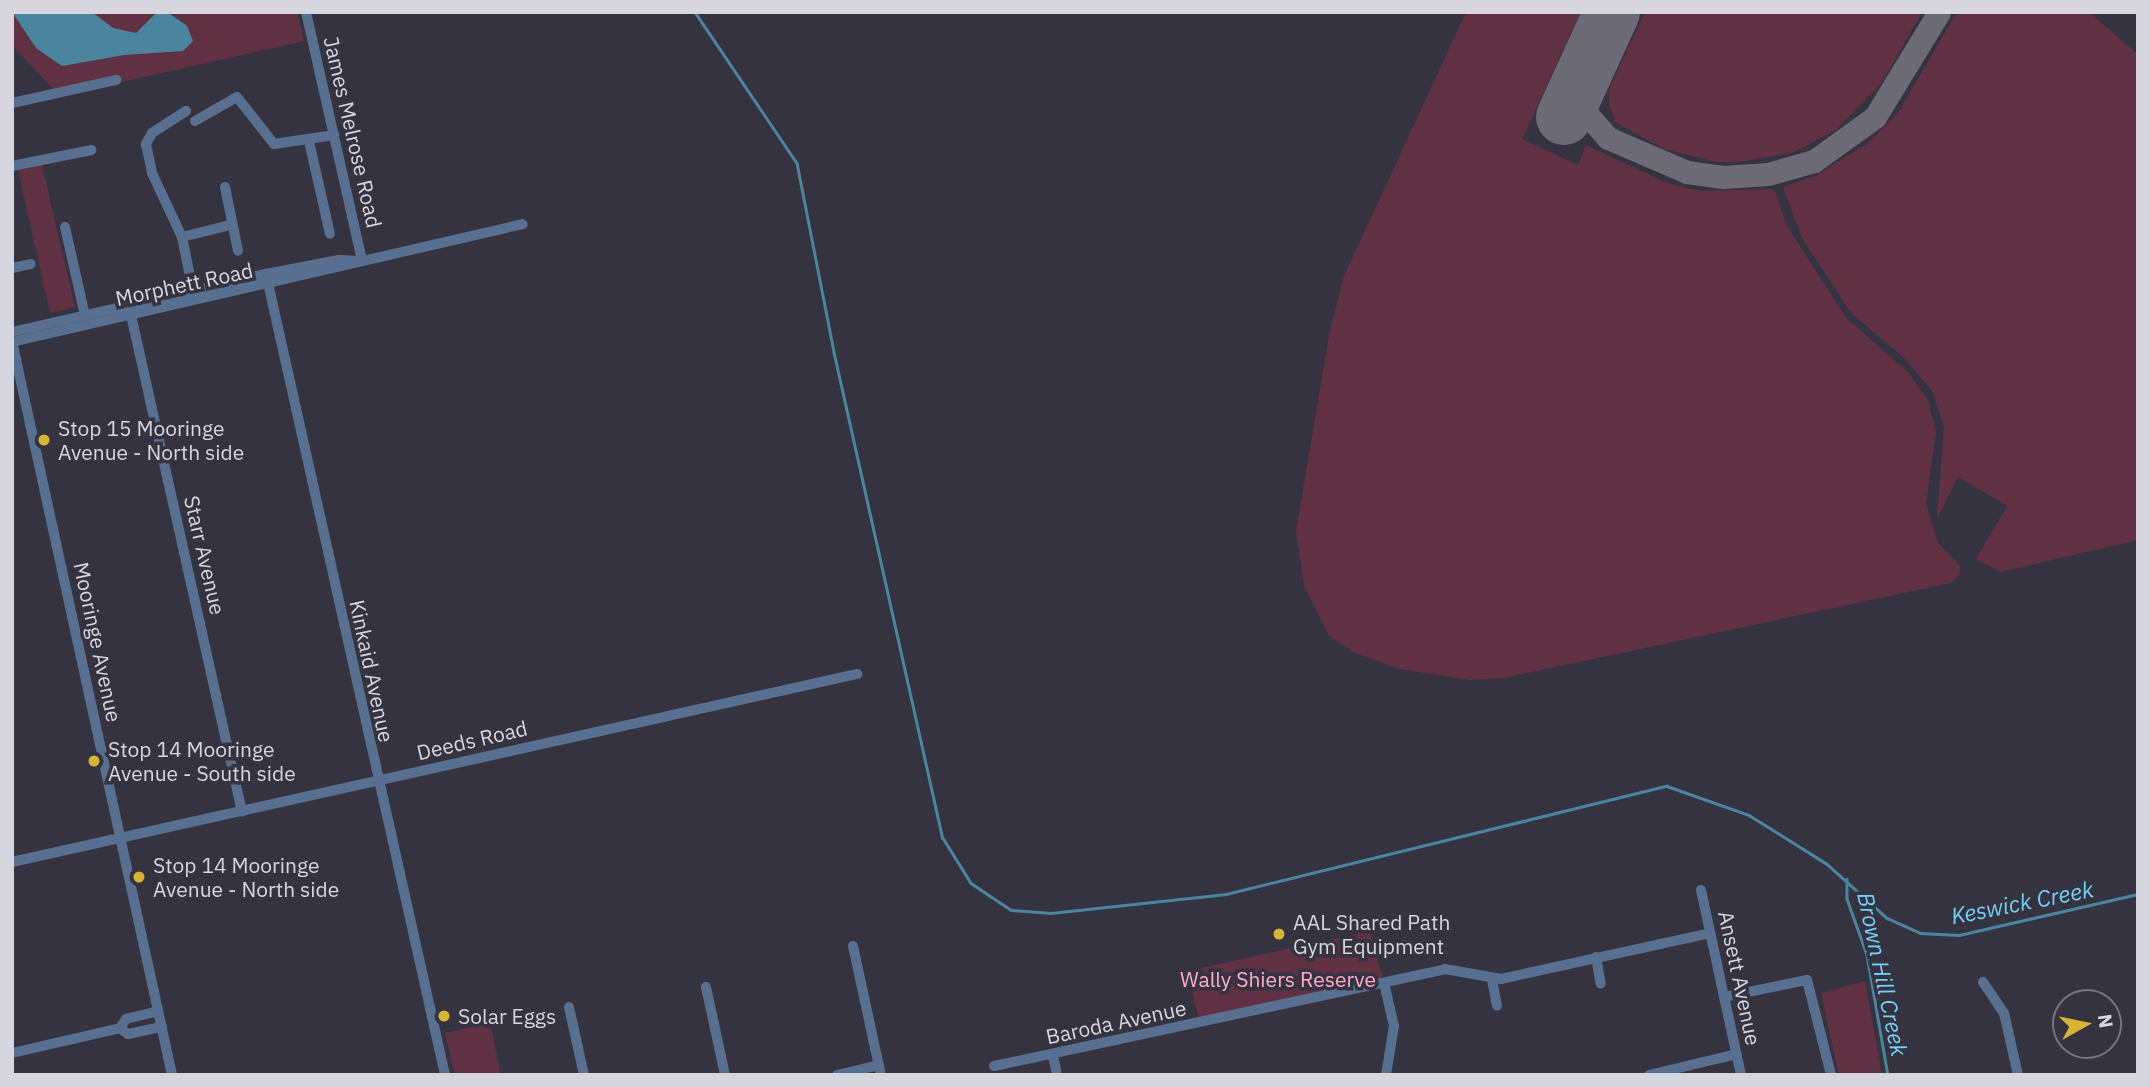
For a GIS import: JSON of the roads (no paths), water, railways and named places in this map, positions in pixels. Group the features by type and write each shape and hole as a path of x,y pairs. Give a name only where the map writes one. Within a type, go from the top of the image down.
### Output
{"street":[{"name":"James Melrose Road","path":"306,12 362,261"},
{"path":"12,103 116,80"},
{"path":"195,121 237,97 274,144 309,141 334,135"},
{"path":"186,111 152,133 146,145 152,173 182,237 193,291"},
{"path":"309,141 330,234"},
{"path":"12,166 91,150"},
{"path":"225,187 230,225 238,251"},
{"name":"Morphett Road","path":"12,342 130,311 523,224"},
{"path":"182,237 230,225"},
{"path":"65,227 85,316"},
{"path":"12,268 31,264"},
{"name":"Morphett Road","path":"12,332 85,316 130,311 193,291 267,280"},
{"name":"Kinkaid Avenue","path":"267,280 377,781 445,1075"},
{"name":"Starr Avenue","path":"130,311 242,812"},
{"name":"Mooringe Avenue","path":"12,342 172,1075"},
{"path":"12,370 26,406"},
{"name":"Deeds Road","path":"12,862 858,674"},
{"name":"Ansett Avenue","path":"1701,890 1741,1075"},
{"name":"Baroda Avenue","path":"994,1066 1053,1056 1446,969 1492,980 1710,933"},
{"path":"837,1075 880,1070 853,946"},
{"path":"1596,957 1601,984"},
{"path":"1492,980 1497,1006"},
{"path":"1724,997 1807,980 1831,1075"},
{"path":"1983,982 2004,1013 2018,1075"},
{"path":"1384,983 1395,1042 1386,1075"},
{"path":"706,987 725,1075"},
{"path":"569,1007 584,1075"},
{"path":"12,1053 120,1028 126,1019 158,1011"},
{"path":"120,1028 128,1034 162,1027"},
{"path":"1649,1075 1737,1054"},
{"path":"1053,1056 1057,1075"}],"water":[{"path":"12,12 92,12 113,28 136,33 156,13 167,12 187,26 193,41 183,51 124,55 62,66 36,48"}],"waterway":[{"name":"Keswick Creek","path":"695,12 797,163 834,352 943,838 971,883 1011,910 1051,913 1226,894 1667,786 1749,815 1827,864 1887,918 1920,933 1959,935 2138,894"},
{"name":"Brown Hill Creek","path":"1847,879 1847,899 1867,955 1888,1075"}],"place":[{"name":"Stop 15 Mooringe Avenue - North side","path":"44,440"},
{"name":"Stop 14 Mooringe Avenue - South side","path":"94,761"},
{"name":"Stop 14 Mooringe Avenue - North side","path":"139,877"},
{"name":"AAL Shared Path Gym Equipment","path":"1279,934"},
{"name":"Solar Eggs","path":"444,1016"}],"park label":[{"name":"Wally Shiers Reserve","path":"1278,979"}]}
